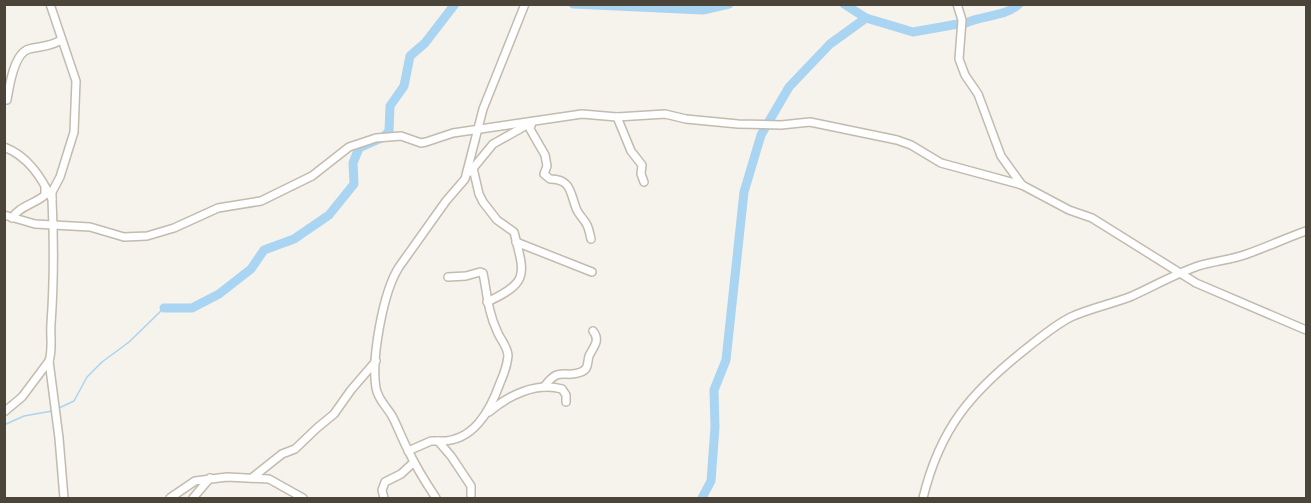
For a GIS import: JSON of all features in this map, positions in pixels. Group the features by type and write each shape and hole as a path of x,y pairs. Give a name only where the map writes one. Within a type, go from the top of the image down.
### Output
{"street":[{"path":"4,412 22,397 49,361 51,354 54,278 52,192 60,177 75,123 76,81 50,4"},
{"path":"465,179 476,129 525,4"},
{"path":"957,4 962,20 959,59 961,65 978,94 1001,156 1022,185"},
{"path":"7,100 15,66 22,54 28,49 42,48 61,40"},
{"path":"8,216 35,224 90,228 124,237 153,234 174,228 218,208 253,203 274,195 312,176 341,153 361,142 390,136 400,136 421,143 476,129 582,114 617,117 665,114 686,119 738,124 781,125 810,122 858,130 897,140 911,145 940,163 1022,185 1069,210 1092,218 1178,273 1216,293 1306,330"},
{"path":"617,117 631,152 642,165 641,174 644,182"},
{"path":"436,498 408,452 392,416 378,394 375,378 383,308 392,277 435,215 493,144 532,122"},
{"path":"532,122 530,129 544,155 547,166 544,174 547,178 561,180 566,184 572,193 575,207 587,225 591,239"},
{"path":"4,147 17,154 40,175 52,199"},
{"path":"473,168 483,202 497,220 514,232 523,273 512,288 487,302"},
{"path":"8,216 38,201 45,195 45,185"},
{"path":"923,498 928,478 945,436 980,388 998,371 1062,322 1082,312 1129,297 1178,273 1247,254 1306,231"},
{"path":"516,242 592,272"},
{"path":"448,277 483,273 492,320 508,354 506,367 494,400 485,415"},
{"path":"544,387 551,377 558,374 584,371 596,343 596,335 593,331"},
{"path":"49,361 64,498"},
{"path":"253,477 282,454 295,449 334,414 376,361"},
{"path":"408,452 430,441 455,439 467,434 485,415 510,397 524,391 544,387 562,389 566,395 566,402"},
{"path":"438,441 471,486 471,495"},
{"path":"384,498 382,490 385,482 401,474 414,462"},
{"path":"170,498 195,481 210,478 253,477 269,479 303,498"},
{"path":"193,498 210,478"}],"waterway":[{"path":"164,308 192,308 219,294 251,269 264,250 294,239 329,215 354,184 353,163 359,148 384,137 389,131 390,106 404,86 410,56 425,43 455,4"},
{"path":"573,4 703,10 729,4"},
{"path":"844,4 866,18 913,32 958,24"},
{"path":"966,23 1001,14 1019,4"},
{"path":"702,498 711,481 715,427 714,390 726,360 744,192 761,135 789,87 830,44 866,18"},
{"path":"59,408 74,401 87,377 102,362 129,342 164,308"},
{"path":"4,425 24,416 52,411"}]}
